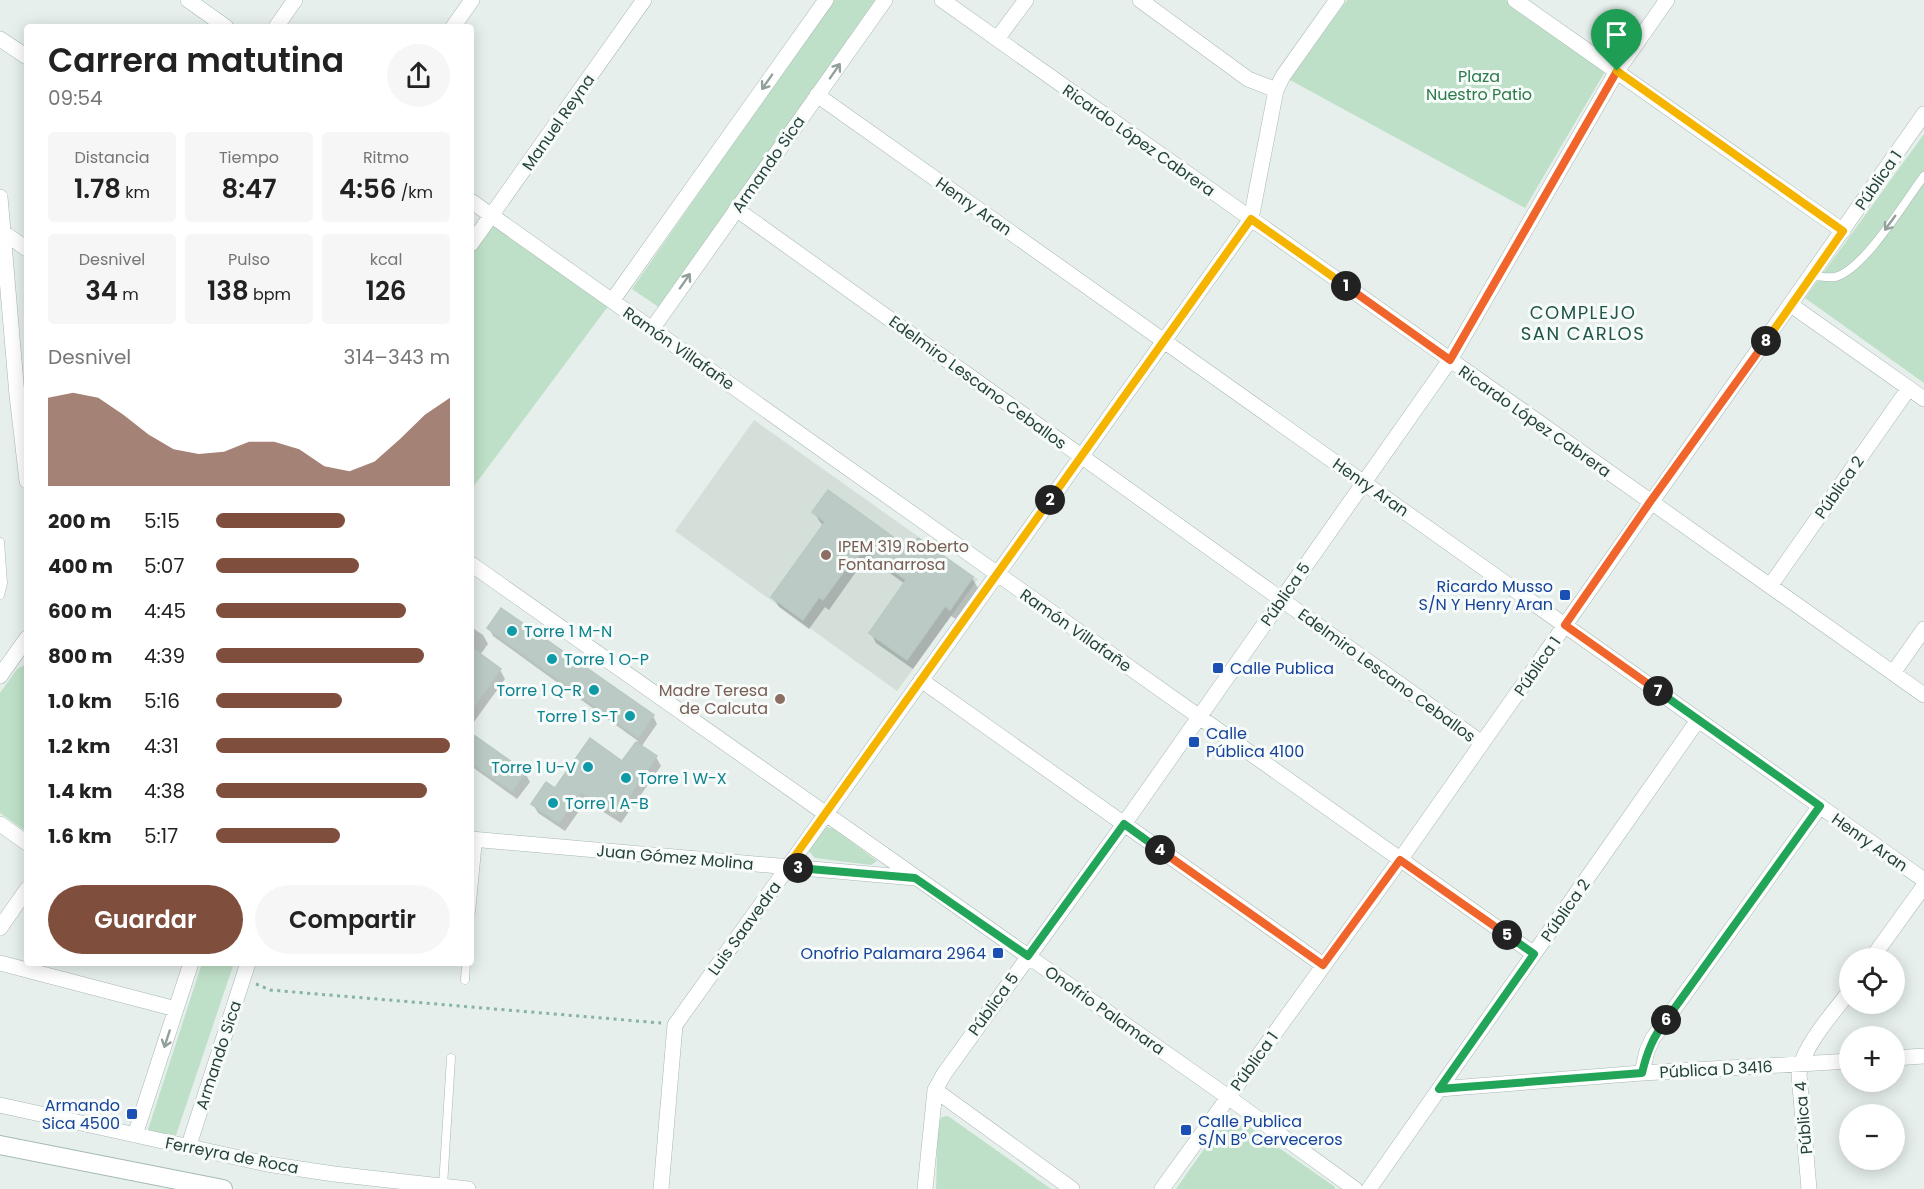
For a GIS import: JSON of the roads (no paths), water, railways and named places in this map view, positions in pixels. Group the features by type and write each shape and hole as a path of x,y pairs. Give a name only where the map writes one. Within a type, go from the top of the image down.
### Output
{"street":[{"path":"188,0 222,24"},
{"path":"278,24 295,0"},
{"path":"455,24 472,0"},
{"name":"Manuel Reyna","path":"474,240 644,0"},
{"path":"612,301 826,0"},
{"name":"Armando Sica","path":"652,329 885,0"},
{"name":"Ricardo López Cabrera","path":"942,0 1924,695"},
{"path":"997,39 1026,0"},
{"path":"1140,0 1248,79 1276,90"},
{"name":"Luis Saavedra","path":"661,1189 675,1025 1251,219 1276,90 1283,75 1337,0"},
{"path":"1515,0 1843,231"},
{"name":"Pública 5","path":"926,1189 935,1090 944,1074 1124,824 1450,360 1617,71 1667,0"},
{"path":"0,39 24,55"},
{"name":"Henry Aran","path":"817,95 1924,880"},
{"name":"Pública 1","path":"1162,1189 1400,860 1650,502 1923,119"},
{"path":"0,197 17,395 24,435"},
{"name":"Ramón Villafañe","path":"474,203 1534,954"},
{"name":"Edelmiro Lescano Ceballos","path":"736,209 1482,743"},
{"path":"4,233 24,247"},
{"path":"1791,305 1924,399"},
{"path":"17,395 24,385"},
{"name":"Pública 2","path":"1770,586 1909,388"},
{"name":"Onofrio Palamara","path":"474,570 1028,956 1354,1189"},
{"path":"1893,674 1924,629"},
{"path":"0,676 24,642"},
{"path":"921,680 1323,965"},
{"name":"Pública 2","path":"1369,1189 1698,720"},
{"path":"1642,1073 1647,1051 1653,1038 1820,806"},
{"path":"0,824 24,841"},
{"name":"Juan Gómez Molina","path":"474,840 915,878"},
{"path":"1879,948 1924,886"},
{"path":"0,928 24,892"},
{"path":"0,963 176,1009"},
{"path":"135,1135 190,966"},
{"name":"Armando Sica","path":"188,1148 247,966"},
{"name":"Pública 4","path":"1809,1189 1800,1064 1839,1006"},
{"path":"1905,1057 1924,1056"},
{"name":"Pública D 3416","path":"1439,1089 1642,1073 1839,1062"},
{"path":"935,1090 1072,1189"},
{"name":"Ferreyra de Roca","path":"0,1105 188,1148 298,1169 468,1189"},
{"path":"0,1145 223,1189"}],"lane":[{"path":"1811,276 1835,277 1851,268 1877,242 1924,176"},
{"path":"0,542 3,583 0,595"},
{"path":"465,980 466,966"},
{"path":"443,1186 451,1058"}],"place":[{"name":"IPEM 319 Roberto Fontanarrosa","path":"826,555"},
{"name":"Ricardo Musso S/N Y Henry Aran","path":"1565,595"},
{"name":"Torre 1 M-N","path":"512,631"},
{"name":"Torre 1 O-P","path":"552,659"},
{"name":"Calle Publica","path":"1218,668"},
{"name":"Torre 1 Q-R","path":"594,690"},
{"name":"Madre Teresa de Calcuta","path":"780,699"},
{"name":"Torre 1 S-T","path":"630,716"},
{"name":"Calle Pública 4100","path":"1194,742"},
{"name":"Torre 1 U-V","path":"588,767"},
{"name":"Torre 1 W-X","path":"626,778"},
{"name":"Torre 1 A-B","path":"553,803"},
{"name":"Onofrio Palamara 2964","path":"998,953"},
{"name":"Armando Sica 4500","path":"132,1114"},
{"name":"Calle Publica S/N B° Cerveceros","path":"1186,1130"}],"district":[{"name":"COMPLEJO SAN CARLOS","path":"1583,323"}],"park label":[{"name":"Plaza Nuestro Patio","path":"1479,85"}]}
